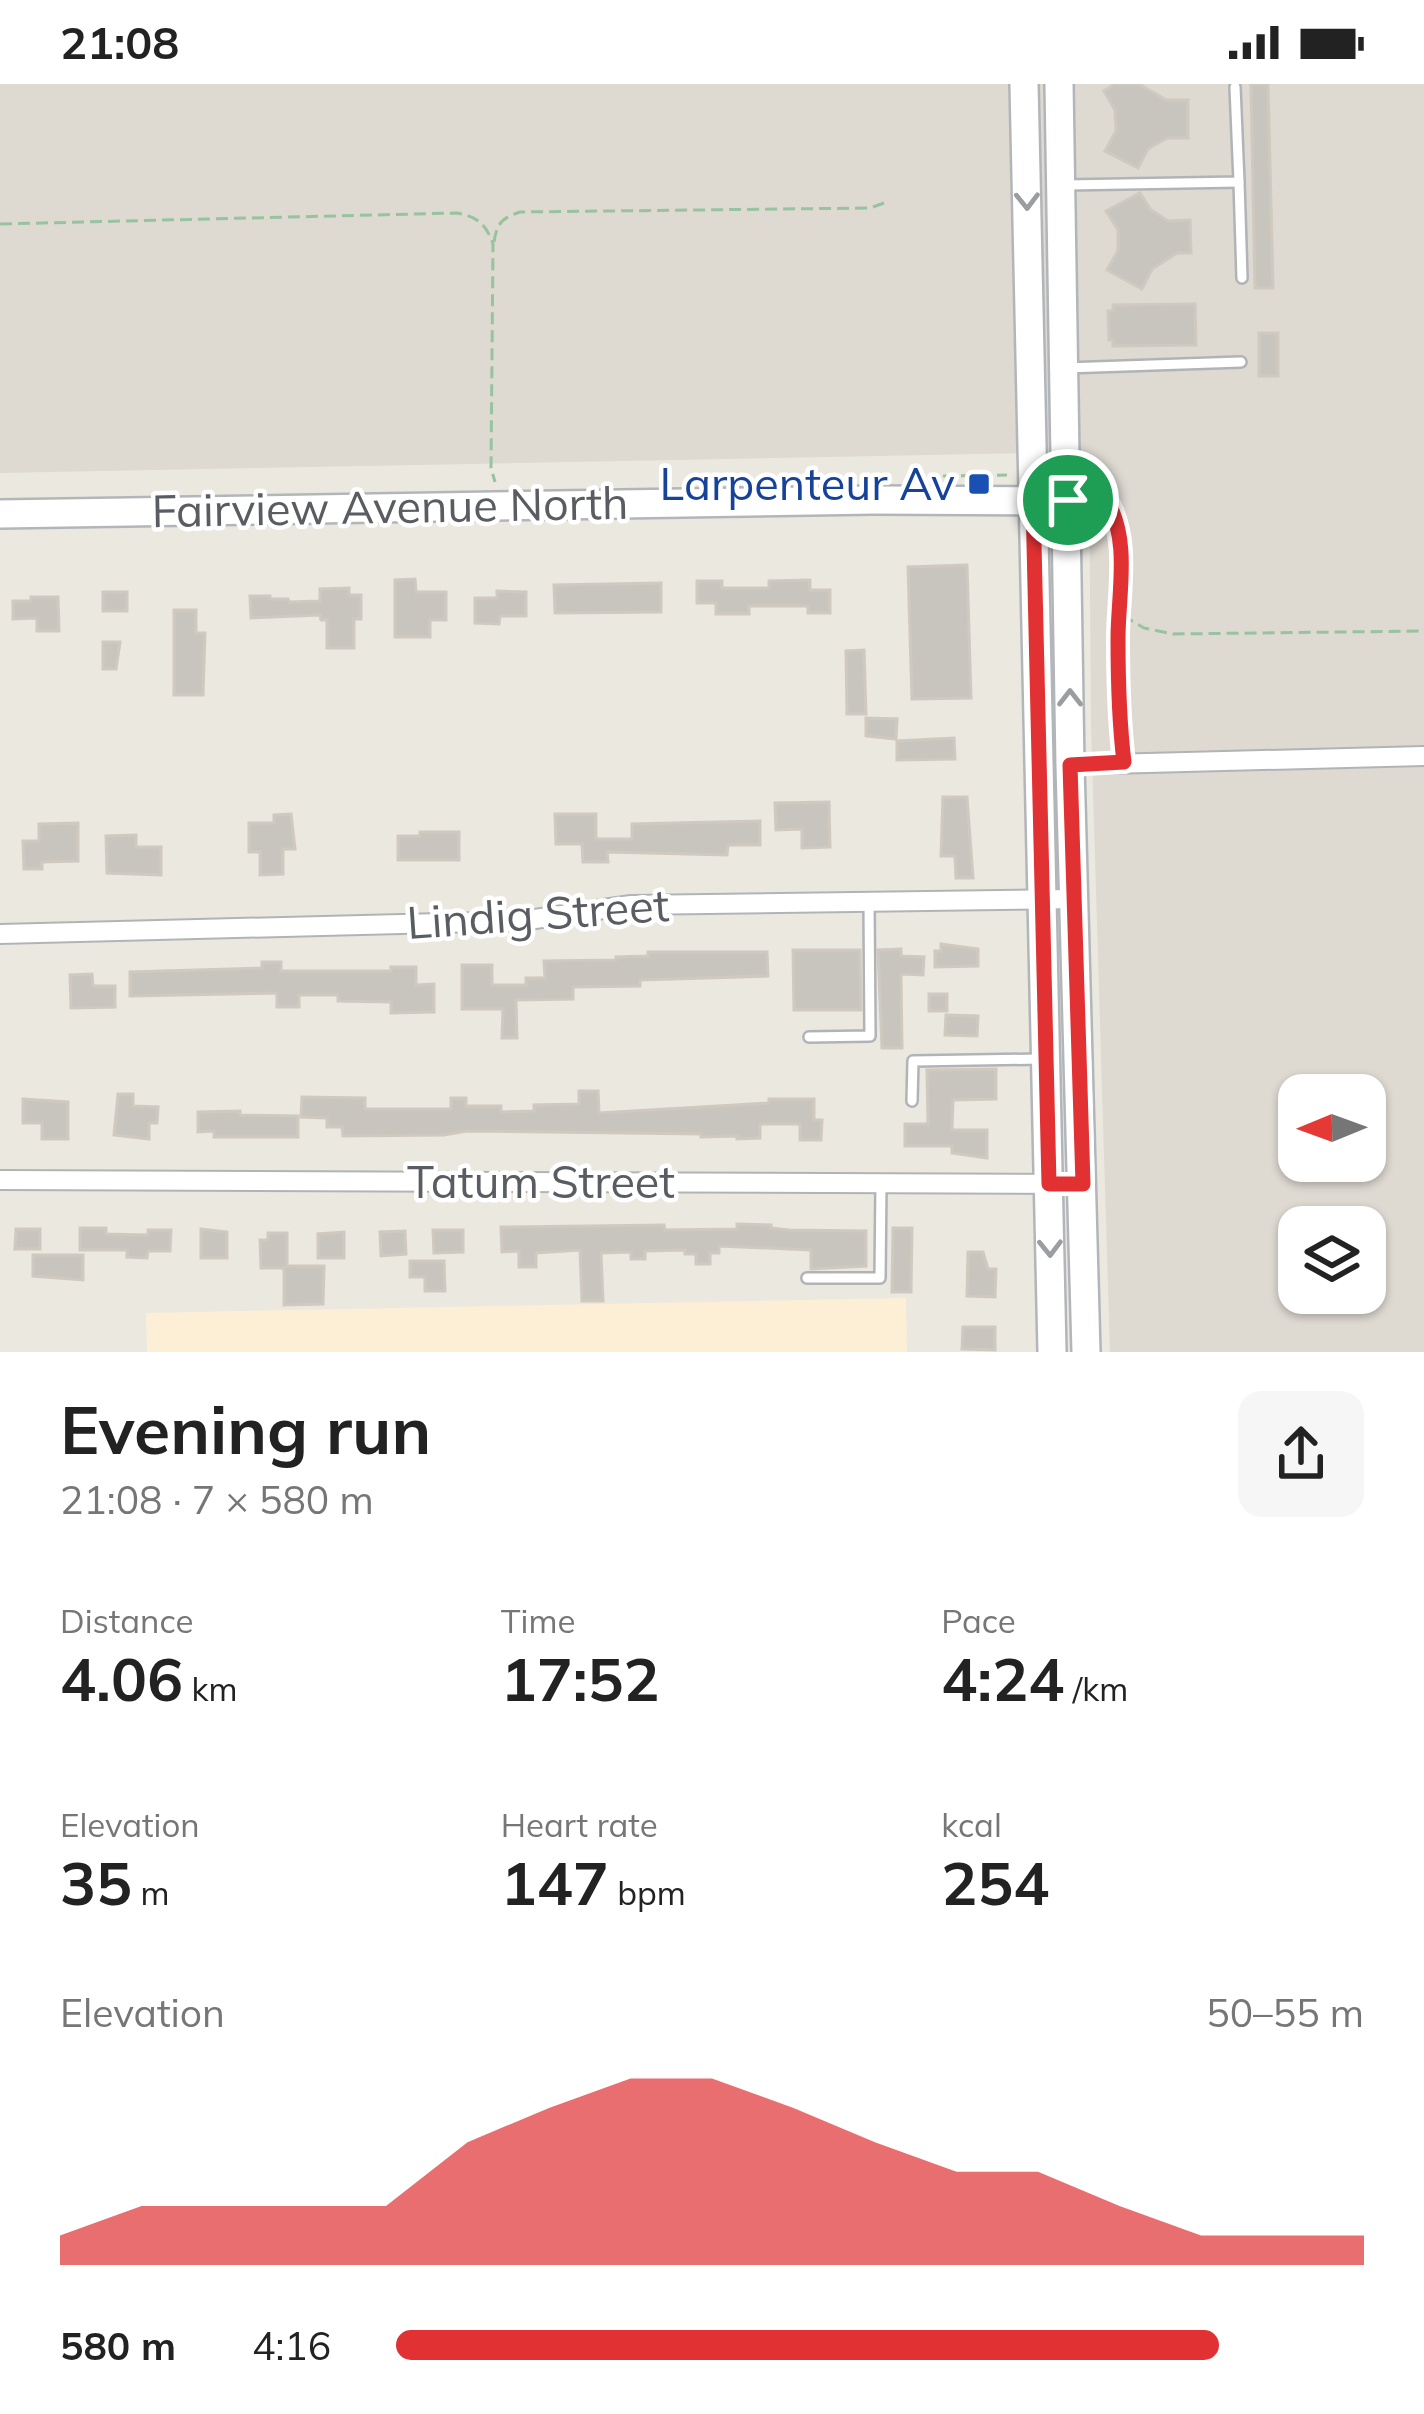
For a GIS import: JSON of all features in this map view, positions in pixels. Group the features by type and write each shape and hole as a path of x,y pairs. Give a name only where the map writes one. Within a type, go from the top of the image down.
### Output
{"main road":[{"path":"1024,84 1052,1352"},
{"path":"1059,84 1086,1352"},
{"name":"Fairview Avenue North","path":"0,514 1068,500"}],"street":[{"path":"1070,765 1424,755"},
{"name":"Lindig Street","path":"0,934 521,921 631,905 1076,899"},
{"name":"Tatum Street","path":"0,1180 1083,1184"}],"lane":[{"path":"1235,87 1242,278"},
{"path":"1061,185 1238,182"},
{"path":"1065,368 1241,362"},
{"path":"809,1037 870,1036 869,902"},
{"path":"912,1101 913,1061 1046,1059"},
{"path":"807,1277 880,1278 881,1183"}],"path":[{"path":"501,505 491,468 494,244 496,226 504,218 520,212 870,208 884,203"},
{"path":"0,224 457,213 474,217 488,228 494,244"},
{"path":"1068,500 1106,499 1118,519 1118,713 1124,762"},
{"path":"1120,596 1127,618 1144,628 1173,634 1424,631"}],"shaded area":[{"path":"0,84 1424,84 1424,1352 1110,1352 1091,724 1089,452 0,473"},
{"path":"906,1298 907,1352 147,1352 146,1313"}],"building":[{"path":"1115,84 1139,84 1166,100 1188,100 1188,138 1167,138 1148,149 1138,168 1105,151 1116,131 1115,110 1104,91"},
{"path":"1251,84 1268,84 1273,288 1255,288"},
{"path":"1140,193 1151,210 1168,221 1190,220 1191,253 1177,253 1152,269 1142,289 1107,270 1118,251 1118,230 1106,211"},
{"path":"1195,304 1196,345 1113,346 1109,340 1108,311 1113,311 1113,305"},
{"path":"1259,333 1278,333 1278,376 1259,376"},
{"path":"967,565 971,698 912,699 908,567"},
{"path":"415,579 416,592 446,592 446,620 430,620 430,637 395,637 395,580"},
{"path":"810,580 810,590 830,590 830,613 808,613 808,606 749,606 749,614 716,614 716,603 697,603 697,581 722,581 722,588 769,588 769,581"},
{"path":"661,583 661,612 555,613 554,585"},
{"path":"349,588 349,595 361,595 361,619 354,619 354,648 327,648 327,620 320,615 251,618 250,596 320,601 320,589"},
{"path":"497,591 526,592 526,616 500,616 499,624 475,623 475,598 497,598"},
{"path":"103,592 127,592 127,611 103,611"},
{"path":"31,597 58,597 59,631 37,631 37,618 13,619 13,601 31,601"},
{"path":"174,610 196,610 196,633 205,633 203,695 174,695"},
{"path":"103,642 120,642 116,669 103,669"},
{"path":"864,650 866,714 847,714 846,651"},
{"path":"866,718 897,719 896,739 866,736"},
{"path":"954,738 955,759 897,760 897,741"},
{"path":"943,797 967,797 973,878 956,878 955,856 941,856"},
{"path":"829,802 830,847 802,848 802,829 776,830 775,803"},
{"path":"291,814 295,849 283,849 283,874 260,875 260,852 249,852 249,823 274,823 274,815"},
{"path":"555,814 596,814 596,839 632,839 632,824 760,821 760,845 728,845 727,855 607,852 608,862 583,862 582,844 556,844"},
{"path":"78,823 78,861 42,862 42,869 24,869 23,841 39,841 39,824"},
{"path":"420,832 459,832 459,860 398,860 398,836 420,836"},
{"path":"136,835 136,847 161,847 161,875 107,873 106,836"},
{"path":"941,944 978,949 978,966 935,967 935,951 941,951"},
{"path":"901,949 901,956 924,957 923,975 901,974 902,1048 882,1048 878,950"},
{"path":"793,950 860,950 861,1010 794,1010"},
{"path":"648,952 767,952 768,976 640,980 640,986 573,987 573,999 516,1000 517,1038 502,1038 503,1009 462,1009 462,965 492,965 492,985 526,985 526,978 545,978 544,961 616,960 648,956"},
{"path":"262,962 281,962 281,971 416,967 416,985 434,984 434,1012 391,1013 391,1002 338,1001 338,995 299,995 299,1007 277,1007 277,993 130,996 130,972 262,968"},
{"path":"92,974 93,986 115,986 115,1007 71,1008 70,975"},
{"path":"929,994 947,994 947,1011 929,1011"},
{"path":"946,1015 978,1016 977,1036 945,1035"},
{"path":"996,1069 996,1099 953,1100 952,1130 987,1130 987,1158 952,1153 952,1146 905,1146 905,1124 928,1124 927,1070"},
{"path":"579,1091 598,1091 599,1113 814,1099 814,1120 822,1120 821,1140 800,1140 800,1124 760,1124 760,1138 737,1139 701,1134 467,1131 343,1136 342,1127 327,1127 327,1118 301,1117 302,1097 365,1098 365,1109 451,1109 451,1098 466,1098 466,1106 501,1106 501,1112 579,1104"},
{"path":"118,1094 133,1094 133,1106 158,1107 157,1123 149,1123 149,1139 114,1135"},
{"path":"23,1099 68,1102 68,1139 42,1139 42,1123 23,1123"},
{"path":"240,1111 240,1115 298,1116 298,1137 214,1137 214,1131 198,1132 198,1112"},
{"path":"737,1224 866,1231 866,1266 811,1269 811,1250 719,1246 719,1253 710,1253 710,1264 696,1264 696,1254 685,1254 685,1250 645,1251 645,1259 631,1259 631,1252 601,1253 603,1301 582,1301 580,1250 536,1253 536,1267 519,1267 519,1251 502,1252 501,1227 664,1225 665,1230 737,1229"},
{"path":"80,1228 148,1235 148,1230 171,1230 170,1251 148,1251 147,1258 127,1257 127,1250 80,1250"},
{"path":"893,1228 912,1228 911,1292 892,1292"},
{"path":"16,1229 40,1229 40,1249 15,1249"},
{"path":"201,1229 227,1232 227,1258 201,1258"},
{"path":"433,1230 463,1230 463,1252 434,1253"},
{"path":"405,1231 406,1254 381,1256 380,1232"},
{"path":"344,1232 344,1258 318,1258 318,1234"},
{"path":"268,1233 287,1233 287,1266 324,1266 323,1304 284,1305 284,1268 261,1268 260,1240 268,1240"},
{"path":"968,1252 983,1252 988,1269 996,1269 995,1297 967,1296"},
{"path":"33,1255 83,1255 83,1280 33,1276"},
{"path":"410,1261 444,1261 445,1291 425,1291 425,1277 410,1277"},
{"path":"963,1327 995,1327 995,1350 962,1349"}],"place":[{"name":"Larpenteur Av","path":"979,484"}],"route":[{"path":"1106,499 1118,519 1118,713 1124,762 1070,765 1083,1184 1049,1184 1033,501 1068,500 1106,499"}]}
